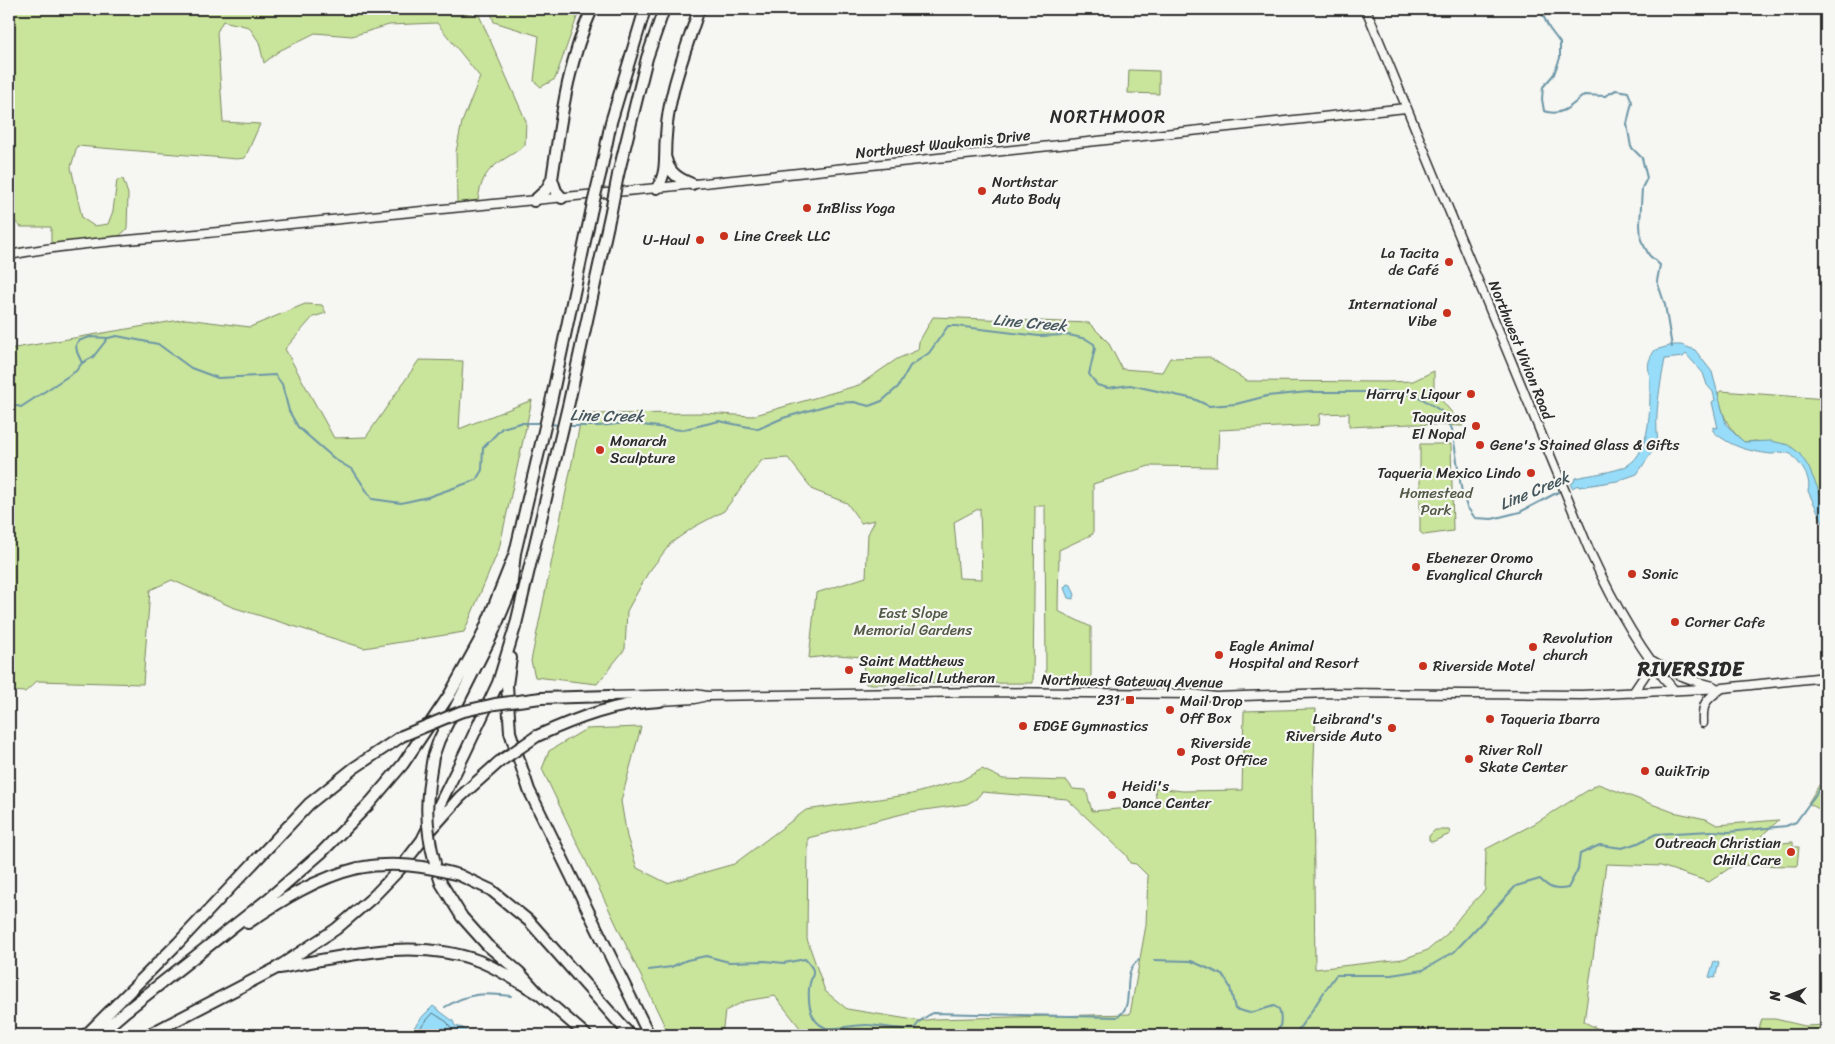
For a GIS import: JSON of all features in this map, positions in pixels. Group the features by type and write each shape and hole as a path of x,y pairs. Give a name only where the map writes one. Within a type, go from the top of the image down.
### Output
{"highway":[{"path":"534,200 546,190 552,179 571,65 592,9"},
{"path":"586,1035 539,994 519,972 487,945 462,917 441,883 435,863 426,813 427,789 433,757 439,740 492,636 511,590 515,553 552,397 611,122 645,9"},
{"path":"422,840 498,683 516,624 569,402 618,175 648,58 664,9"},
{"path":"657,188 662,181 670,106 699,9"},
{"path":"665,158 667,165 674,175 680,180 692,184"},
{"path":"552,179 556,191 562,198"},
{"path":"98,1035 268,899 321,854 403,764 450,694 481,638 515,553"},
{"path":"516,624 507,685 510,732 529,790 649,1035"},
{"path":"86,1035 178,943 309,804 354,768 402,736 460,712 495,704 541,698 610,696"},
{"path":"148,1035 274,969 336,929 372,898 460,797 498,762 537,736 590,714 616,707 660,701"},
{"path":"210,946 233,934 276,904 308,885 340,873 358,868 401,864 459,874 491,890 529,921 630,1035"},
{"path":"274,969 350,954 384,950 419,950 450,954 477,961 498,970 539,994"}],"main road":[{"name":"Northwest Vivion Road","path":"1366,9 1571,509 1600,574 1648,659 1674,690"},
{"name":"Northwest Waukomis Drive","path":"27,252 1166,135 1406,108"},
{"path":"9,250 27,252"},
{"path":"9,255 27,252"},
{"path":"1633,693 1646,675 1648,659 1692,680 1723,688"},
{"name":"Northwest Gateway Avenue","path":"610,696 982,692 1191,694 1216,696 1330,693 1582,695 1723,688 1826,676"},
{"path":"1703,723 1704,705 1711,695 1723,688"},
{"name":"Northwest Gateway Avenue","path":"660,701 695,699 707,696"}],"green space":[{"path":"9,9 128,14 178,9 454,9 457,12 479,15 526,121 525,145 488,172 480,188 478,200 457,203 456,152 462,122 480,77 437,23 389,25 352,36 315,33 279,51 264,63 259,42 249,27 223,21 217,32 223,122 260,124 245,158 237,159 77,146 71,167 82,218 94,226 108,224 113,211 117,180 123,179 128,194 127,229 117,238 51,243 51,227 21,227 9,216"},
{"path":"490,9 580,9 555,79 541,87 534,81 539,36 494,22"},
{"path":"1129,70 1159,71 1159,94 1128,93"},
{"path":"305,304 322,305 326,313 313,317 285,349 334,438 366,437 419,360 463,361 459,429 532,400 499,549 464,632 364,648 232,607 172,580 150,590 143,684 37,681 25,692 9,691 9,349 186,319 250,327"},
{"name":"East Slope Memorial Gardens","path":"933,317 1089,323 1108,342 1122,369 1162,372 1170,358 1209,357 1247,381 1413,381 1434,371 1434,391 1463,426 1411,424 1349,427 1349,413 1320,414 1319,425 1219,430 1217,467 1149,466 1093,484 1093,534 1059,550 1058,611 1091,627 1091,679 1046,680 1045,506 1035,506 1033,683 866,684 862,657 837,655 809,658 816,593 866,577 868,534 875,520 861,523 847,503 813,490 788,458 762,460 724,511 694,527 671,543 648,573 627,611 625,649 597,684 535,677 531,661 582,414 703,413 752,416 859,385 897,359 918,350 919,342","holes":["980,508 982,579 959,578 954,522"]},
{"path":"1721,391 1826,399 1826,406 1820,424 1826,430 1826,507 1799,453 1756,441 1744,442 1733,431 1726,420 1722,408 1718,393"},
{"name":"Homestead Park","path":"1420,444 1451,444 1453,531 1424,535 1420,532"},
{"path":"1316,709 1313,784 1315,969 1403,959 1428,950 1447,934 1462,914 1485,890 1486,849 1534,824 1598,784 1673,812 1706,819 1717,825 1779,820 1750,846 1793,842 1793,847 1799,847 1797,866 1734,865 1709,882 1661,866 1606,864 1584,1022 1611,1035 1127,1035 1093,1030 966,1029 951,1035 809,1035 801,1029 775,996 745,1001 725,1011 722,1035 669,1035 542,769 549,751 586,729 641,727 621,801 627,837 637,868 667,883 734,864 806,810 912,794 962,780 982,769 1003,779 1067,781 1073,789 1086,790 1092,811 1157,806 1155,788 1183,791 1242,790 1244,711","holes":["982,792 1067,799 1126,855 1130,863 1136,864 1148,876 1146,925 1130,1014 934,1019 920,1021 847,1009 825,991 807,939 808,838 910,812 967,804 976,799"]},
{"path":"1826,774 1826,813 1808,803"},
{"path":"1435,830 1449,830 1450,834 1432,842 1429,840 1429,836"},
{"path":"1762,1019 1775,1019 1805,1026 1826,1025 1826,1035 1757,1035"}],"water":[{"path":"1673,345 1681,345 1695,350 1712,372 1726,424 1744,442 1771,441 1789,445 1799,453 1808,466 1826,507 1826,529 1808,491 1807,476 1791,454 1779,452 1771,454 1747,450 1733,445 1713,431 1713,427 1718,428 1712,402 1715,400 1713,392 1707,385 1703,373 1686,354 1683,357 1665,359 1657,412 1658,443 1637,474 1617,481 1579,487 1578,485 1572,488 1570,483 1574,482 1575,478 1617,470 1628,465 1636,458 1641,450 1648,428 1650,383 1648,367 1650,360 1655,350"},
{"path":"1067,584 1071,585 1075,595 1073,599 1068,598 1064,588"},
{"path":"1714,961 1719,963 1715,978 1709,977"},
{"path":"433,1006 453,1021 455,1026 463,1028 471,1035 408,1035"}],"waterway":[{"path":"1540,9 1549,28 1560,43 1560,58 1554,74 1543,87 1544,111 1556,113 1566,109 1584,95 1605,96 1616,90 1628,92 1632,102 1627,124 1631,147 1642,158 1647,178 1642,188 1641,240 1649,255 1660,265 1657,281 1665,305 1672,347"},
{"name":"Line Creek","path":"566,426 599,426 627,423 681,430 719,421 758,429 783,418 835,403 854,402 869,406 882,401 898,387 910,366 929,353 948,326 956,326 1039,336 1069,335 1086,339 1094,344 1095,348 1089,374 1097,385 1108,388 1130,385 1194,399 1209,406 1236,404 1267,396 1309,392 1402,392 1421,398 1441,411 1452,429 1462,493 1467,507 1475,518 1492,519 1520,512 1562,490"},
{"name":"Line Creek","path":"9,404 21,407 76,371 82,363 93,357 108,338 117,336 158,344 191,368 218,378 275,375 282,384 289,411 298,427 336,460 353,470 372,499 401,503 428,497 476,480 482,470 483,448 502,428 520,423 542,423"},
{"name":"Line Creek","path":"82,363 77,352 76,345 78,341 90,337 108,338"},
{"name":"Line Creek","path":"549,424 559,425"},
{"path":"1294,1035 1336,975 1391,975 1423,970 1454,952 1516,886 1540,879 1552,888 1568,888 1578,869 1580,854 1600,845 1622,848 1656,834 1729,832 1786,826 1796,822 1826,780"},
{"path":"649,970 671,967 687,960 706,956 729,962 765,961 784,963 805,959 813,971 809,989 811,1012 816,1021 821,1025 826,1028 864,1025 914,1029 920,1021 932,1013 1117,1017 1123,1012 1126,1005 1130,973 1133,966 1139,960"},
{"path":"1154,960 1191,961 1223,975 1230,987 1235,1009 1250,1013 1274,1006 1279,1009 1281,1022 1276,1035"},
{"path":"445,1007 470,996 493,994 511,996"}],"place":[{"name":"Northstar Auto Body","path":"982,191"},
{"name":"InBliss Yoga","path":"807,208"},
{"name":"Line Creek LLC","path":"724,236"},
{"name":"U-Haul","path":"700,240"},
{"name":"La Tacita de Café","path":"1449,262"},
{"name":"International Vibe","path":"1447,313"},
{"name":"Harry's Liqour","path":"1471,394"},
{"name":"Taquitos El Nopal","path":"1476,426"},
{"name":"Gene's Stained Glass & Gifts","path":"1480,445"},
{"name":"Monarch Sculpture","path":"600,450"},
{"name":"Taqueria Mexico Lindo","path":"1531,473"},
{"name":"Ebenezer Oromo Evanglical Church","path":"1416,567"},
{"name":"Sonic","path":"1632,574"},
{"name":"Corner Cafe","path":"1675,622"},
{"name":"Revolution church","path":"1533,647"},
{"name":"Eagle Animal Hospital and Resort","path":"1219,655"},
{"name":"Riverside Motel","path":"1423,666"},
{"name":"Saint Matthews Evangelical Lutheran","path":"849,670"},
{"name":"231","path":"1130,700"},
{"name":"Mail Drop Off Box","path":"1170,710"},
{"name":"Taqueria Ibarra","path":"1490,719"},
{"name":"EDGE Gymnastics","path":"1023,726"},
{"name":"Leibrand's Riverside Auto","path":"1392,728"},
{"name":"Riverside Post Office","path":"1181,752"},
{"name":"River Roll Skate Center","path":"1469,759"},
{"name":"QuikTrip","path":"1645,771"},
{"name":"Heidi's Dance Center","path":"1112,795"},
{"name":"Outreach Christian Child Care","path":"1791,852"}],"district":[{"name":"NORTHMOOR","path":"1108,117"},
{"name":"RIVERSIDE","path":"1691,669"}]}
